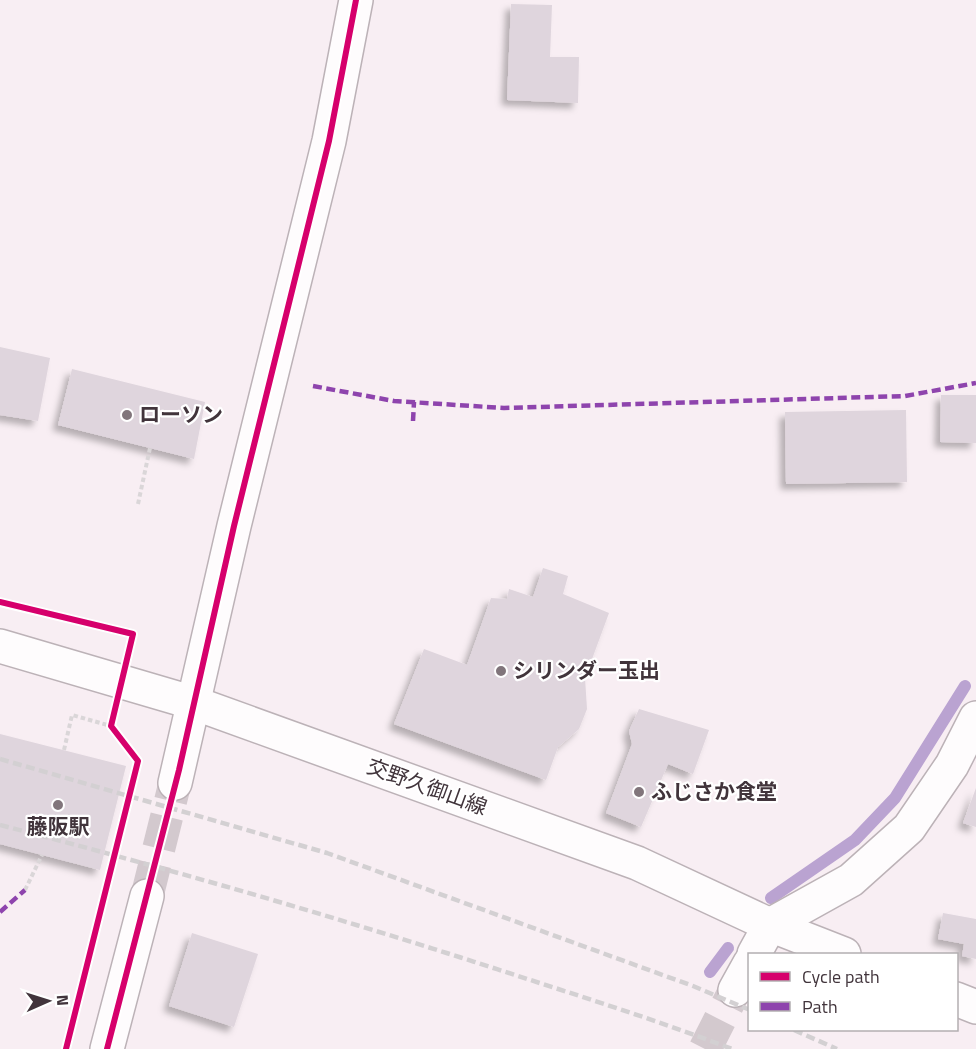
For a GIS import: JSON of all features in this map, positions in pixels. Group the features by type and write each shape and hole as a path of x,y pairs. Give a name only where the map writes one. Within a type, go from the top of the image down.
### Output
{"street":[{"path":"175,783 234,526 329,141 356,0"},
{"name":"交野久御山線","path":"0,646 194,703 637,863 770,925 841,953"},
{"path":"755,953 770,925 851,880 909,828 952,765 976,718"},
{"path":"107,1049 147,896"},
{"path":"958,999 976,1007"}],"path":[{"path":"138,504 150,448"},
{"path":"64,750 72,715 111,726"},
{"path":"25,890 42,855"}],"building":[{"path":"511,4 552,5 550,57 579,57 578,103 507,100"},
{"path":"0,347 50,358 38,421 0,415"},
{"path":"72,369 205,402 194,459 58,425"},
{"path":"941,395 976,395 976,443 940,442"},
{"path":"906,410 907,482 786,484 785,412"},
{"name":"シリンダー玉出","path":"543,568 568,576 563,594 609,613 585,678 587,709 579,729 558,747 546,780 394,724 424,649 467,665 491,598 507,599 509,589 533,597"},
{"path":"639,709 709,730 693,774 668,764 641,827 606,813 632,744 629,731"},
{"name":"藤阪駅","path":"0,734 126,766 100,870 0,844"},
{"path":"976,788 976,827 963,823"},
{"path":"943,913 976,919 976,959 962,956 964,944 938,939"},
{"path":"192,933 258,954 234,1027 169,1006"}],"waterway":[{"path":"771,898 855,840 895,798 965,686"},
{"path":"710,972 728,948"}],"tunnel":[{"path":"147,896 175,783"},
{"path":"705,1049 735,990"}],"railway":[{"path":"0,759 327,853 693,986 748,1009"},
{"path":"0,825 325,915 625,1011 732,1049"},
{"path":"796,1031 837,1049"}],"marked path":[{"path":"313,386 394,401 504,408 905,396 976,383"},
{"path":"413,421 414,402"},
{"path":"0,912 25,890"}],"cycle path":[{"path":"107,1049 179,770 234,526 329,141 356,0"},
{"path":"0,602 133,634 111,726 138,761 66,1049"}],"place":[{"name":"ローソン","path":"127,415"},
{"name":"シリンダー玉出","path":"501,671"},
{"name":"ふじさか食堂","path":"639,792"},
{"name":"藤阪駅","path":"58,805"}]}
